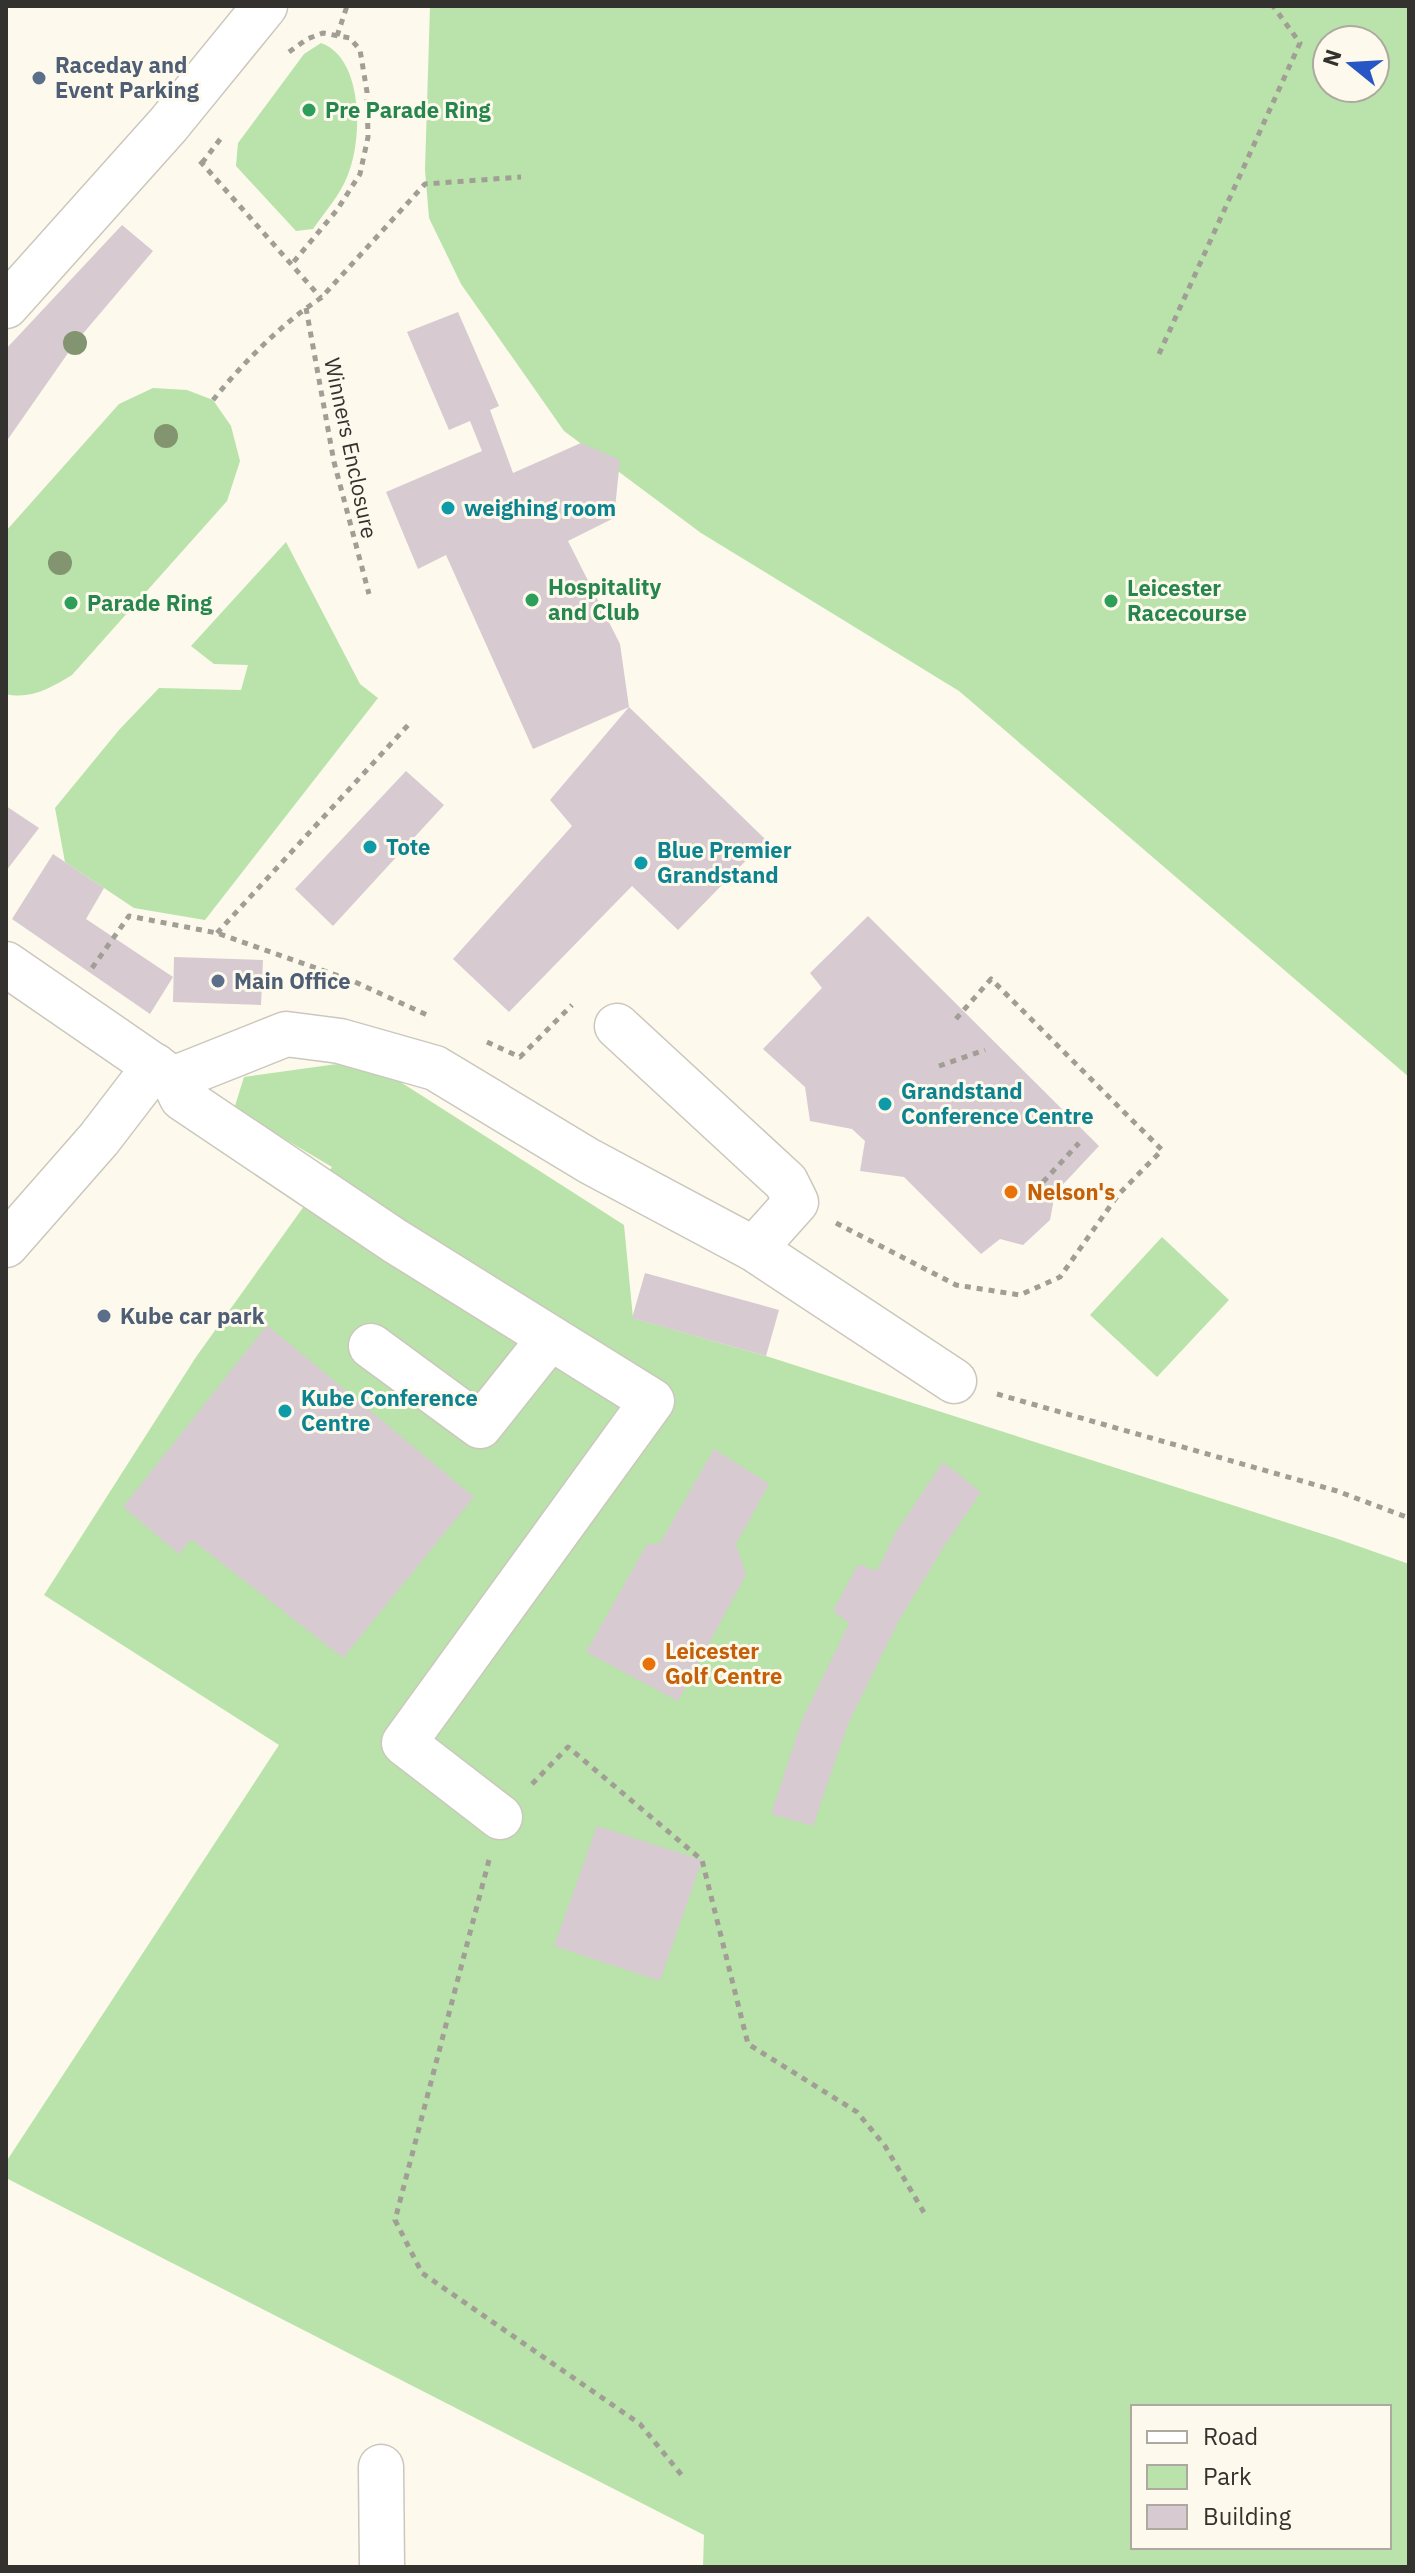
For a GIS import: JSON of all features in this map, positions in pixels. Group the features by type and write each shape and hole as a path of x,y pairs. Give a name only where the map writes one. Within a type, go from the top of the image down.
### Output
{"street":[{"path":"6,306 168,125 265,6"},
{"path":"6,964 164,1073 182,1098 395,1241 652,1401 404,1743 500,1817"},
{"path":"617,1026 786,1182 796,1202 754,1249"},
{"path":"6,1245 99,1139 164,1073 286,1034 340,1041 435,1068 589,1161 754,1249 954,1381"},
{"path":"371,1346 480,1426 550,1338"},
{"path":"381,2467 382,2567"}],"path":[{"path":"337,36 347,6"},
{"path":"1159,354 1300,43 1273,6"},
{"path":"285,56 307,39 323,33 350,38 360,50 367,92 368,137 360,174 337,210 291,265"},
{"path":"168,125 321,298"},
{"path":"202,163 230,127"},
{"path":"213,400 232,377 306,308 321,298 425,184 521,177"},
{"name":"Winners Enclosure","path":"306,308 334,462 369,594"},
{"path":"217,933 410,723"},
{"path":"66,1004 129,916 217,933 353,981 437,1019"},
{"path":"796,1202 956,1285 1020,1295 1060,1277 1118,1195 1162,1150 991,979 955,1020"},
{"path":"479,1038 520,1057 572,1005"},
{"path":"939,1066 985,1050"},
{"path":"1043,1182 1079,1143"},
{"path":"954,1381 1337,1491 1409,1518"},
{"path":"684,2478 640,2424 422,2273 395,2220 500,1817 568,1747 702,1860 748,2044 857,2112 885,2146 926,2216"}],"green space":[{"name":"Leicester Racecourse","path":"430,6 1409,6 1409,1077 959,691 701,533 564,431 461,284 429,218 425,170"},
{"name":"Pre Parade Ring","path":"321,43 335,52 352,82 356,102 356,143 347,177 336,197 313,229 296,231 236,166 238,143 304,54"},
{"name":"Parade Ring","path":"153,388 187,390 213,400 231,426 240,461 227,501 72,675 33,694 6,694 6,531 119,404"},
{"path":"286,542 360,684 378,698 205,920 134,908 65,862 55,808 119,730 159,688 241,690 248,665 214,664 191,646"},
{"path":"366,1060 624,1225 633,1318 766,1356 1409,1564 1409,2567 703,2567 704,2535 6,2178 6,2162 279,1745 44,1595 196,1357 332,1167 234,1109 244,1077"},
{"path":"1162,1237 1229,1300 1157,1377 1090,1315"}],"building":[{"path":"122,225 153,251 75,343 6,442 6,349"},
{"name":"Hospitality and Club","path":"458,312 499,406 490,410 513,473 581,443 620,460 614,518 568,541 620,644 629,707 533,749 446,555 418,569 386,492 482,451 470,421 449,430 407,332"},
{"name":"Blue Premier Grandstand","path":"629,707 766,840 678,930 632,886 509,1012 453,959 572,826 550,800"},
{"name":"Tote","path":"406,771 444,805 333,926 295,889"},
{"path":"6,806 39,828 6,871"},
{"path":"53,854 104,888 86,919 173,977 150,1014 12,919"},
{"path":"868,916 1099,1146 1055,1193 1050,1220 1023,1245 1000,1239 981,1254 904,1177 860,1171 865,1141 852,1129 810,1121 805,1087 763,1049 822,988 810,973"},
{"name":"Main Office","path":"174,957 263,960 261,1005 173,1002"},
{"path":"645,1273 779,1310 766,1356 632,1318"},
{"name":"Kube Conference Centre","path":"267,1325 474,1497 343,1658 191,1539 179,1554 123,1507"},
{"path":"714,1449 769,1484 736,1544 746,1575 678,1701 586,1652 647,1544 660,1543"},
{"path":"943,1462 981,1492 899,1620 848,1724 813,1826 771,1814 802,1720 849,1623 833,1611 858,1564 877,1571 896,1532"},
{"path":"597,1826 702,1860 660,1981 554,1946"}],"place":[{"name":"Raceday and Event Parking","path":"39,78"},
{"name":"Pre Parade Ring","path":"309,110"},
{"name":"weighing room","path":"448,508"},
{"name":"Hospitality and Club","path":"532,600"},
{"name":"Leicester Racecourse","path":"1111,601"},
{"name":"Parade Ring","path":"71,603"},
{"name":"Tote","path":"370,847"},
{"name":"Blue Premier Grandstand","path":"641,863"},
{"name":"Main Office","path":"218,981"},
{"name":"Grandstand Conference Centre","path":"885,1104"},
{"name":"Nelson's","path":"1011,1192"},
{"name":"Kube car park","path":"104,1316"},
{"name":"Kube Conference Centre","path":"285,1411"},
{"name":"Leicester Golf Centre","path":"649,1664"}]}
